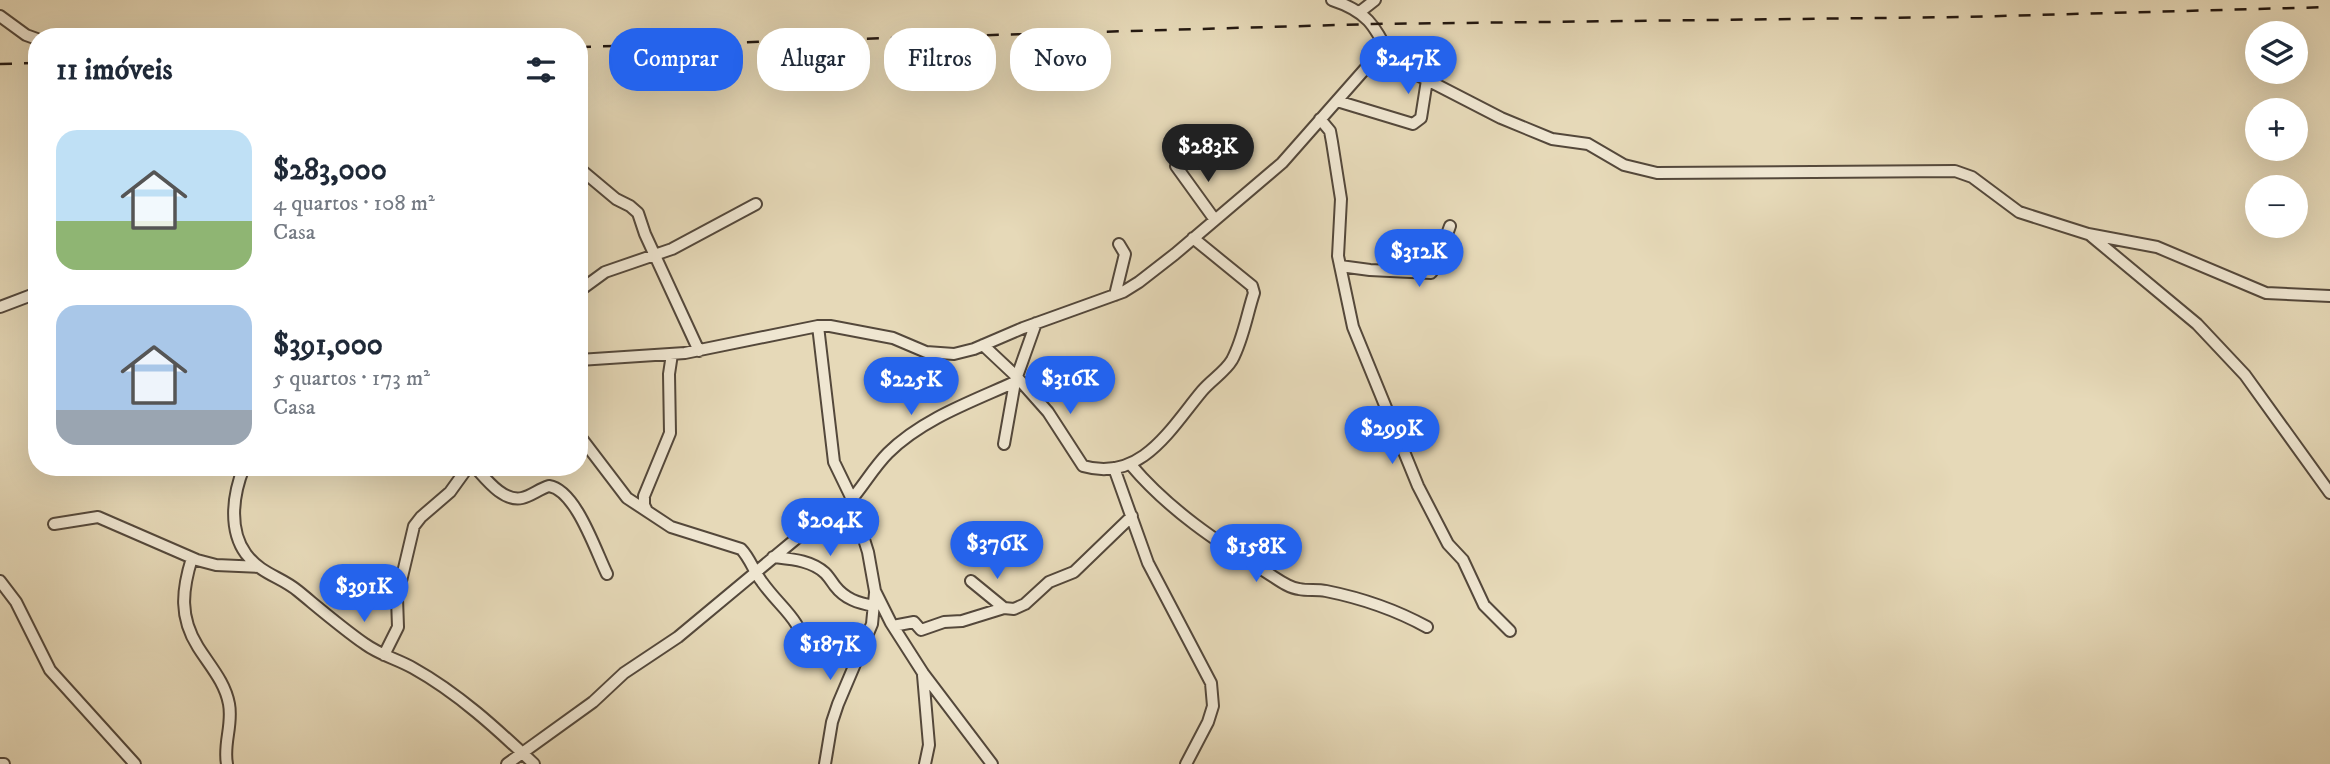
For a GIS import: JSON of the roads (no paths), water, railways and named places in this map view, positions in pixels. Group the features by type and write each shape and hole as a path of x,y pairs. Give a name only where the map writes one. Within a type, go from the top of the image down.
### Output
{"street":[{"path":"1332,0 1361,11 1372,24 1394,64"},
{"path":"1361,11 1375,0"},
{"path":"0,16 28,35"},
{"path":"588,360 672,355 830,326 893,338 926,352 939,354 965,352 984,345 1115,295 1139,282 1282,163 1372,61 1381,59 1501,118 1558,141 1588,145 1613,160 1645,170 1685,173 1955,171 1972,177 2019,212 2088,234 2158,247 2266,293 2330,296"},
{"path":"1337,101 1413,124 1420,118 1427,80"},
{"path":"1320,119 1330,131 1341,199 1340,266 1353,327 1418,486 1448,544 1467,568 1484,605 1510,631"},
{"path":"1176,166 1214,220"},
{"path":"588,176 638,213 699,351"},
{"path":"588,284 605,272 672,249 756,204"},
{"path":"1340,266 1431,273 1450,226"},
{"path":"2088,234 2197,324 2245,375 2330,493"},
{"path":"984,345 1048,412 1079,463 1087,467 1114,468 1131,465 1179,423 1201,392 1233,359 1254,293 1252,286 1193,238"},
{"path":"1115,295 1125,254 1119,244"},
{"path":"0,307 28,296"},
{"path":"1004,443 1016,380 1036,323"},
{"path":"818,327 834,462 852,501 868,552 875,591 870,632 832,722 825,764"},
{"path":"646,509 643,505 644,496 670,433 669,374 672,355"},
{"path":"507,764 593,702 624,673 678,637 797,538 852,501 888,453 901,443 944,415 1016,380"},
{"path":"588,447 623,494 671,527 741,549 769,592 795,620 807,653"},
{"path":"1131,465 1149,486 1169,503 1224,545 1279,580 1297,589 1326,591 1392,609 1427,627"},
{"path":"1114,468 1154,574 1211,682 1213,706 1208,722 1186,764"},
{"path":"241,476 235,494 234,524 245,553 259,567 288,583 366,645 412,667 442,686 501,732 534,764"},
{"path":"384,655 398,627 397,598 414,526 450,492 461,476"},
{"path":"484,476 496,488 513,498 524,498 548,486 561,491 576,511 607,574"},
{"path":"971,581 1004,608 1009,610 1025,604 1049,582 1074,572 1132,516"},
{"path":"54,524 98,517 192,558 216,565 259,567"},
{"path":"773,557 792,559 815,567 825,573 844,596 874,606"},
{"path":"192,558 184,584 183,604 187,624 197,646 222,683 229,703 231,720 225,754 227,764"},
{"path":"0,581 16,602 50,670 135,764"},
{"path":"875,591 922,673 992,764"},
{"path":"893,626 914,622 921,630 925,630 944,622 962,621 1004,608"},
{"path":"922,673 929,745 925,764"}],"railway":[{"path":"588,47 1372,24 1963,17 2330,7"},
{"path":"0,64 28,63"}]}
